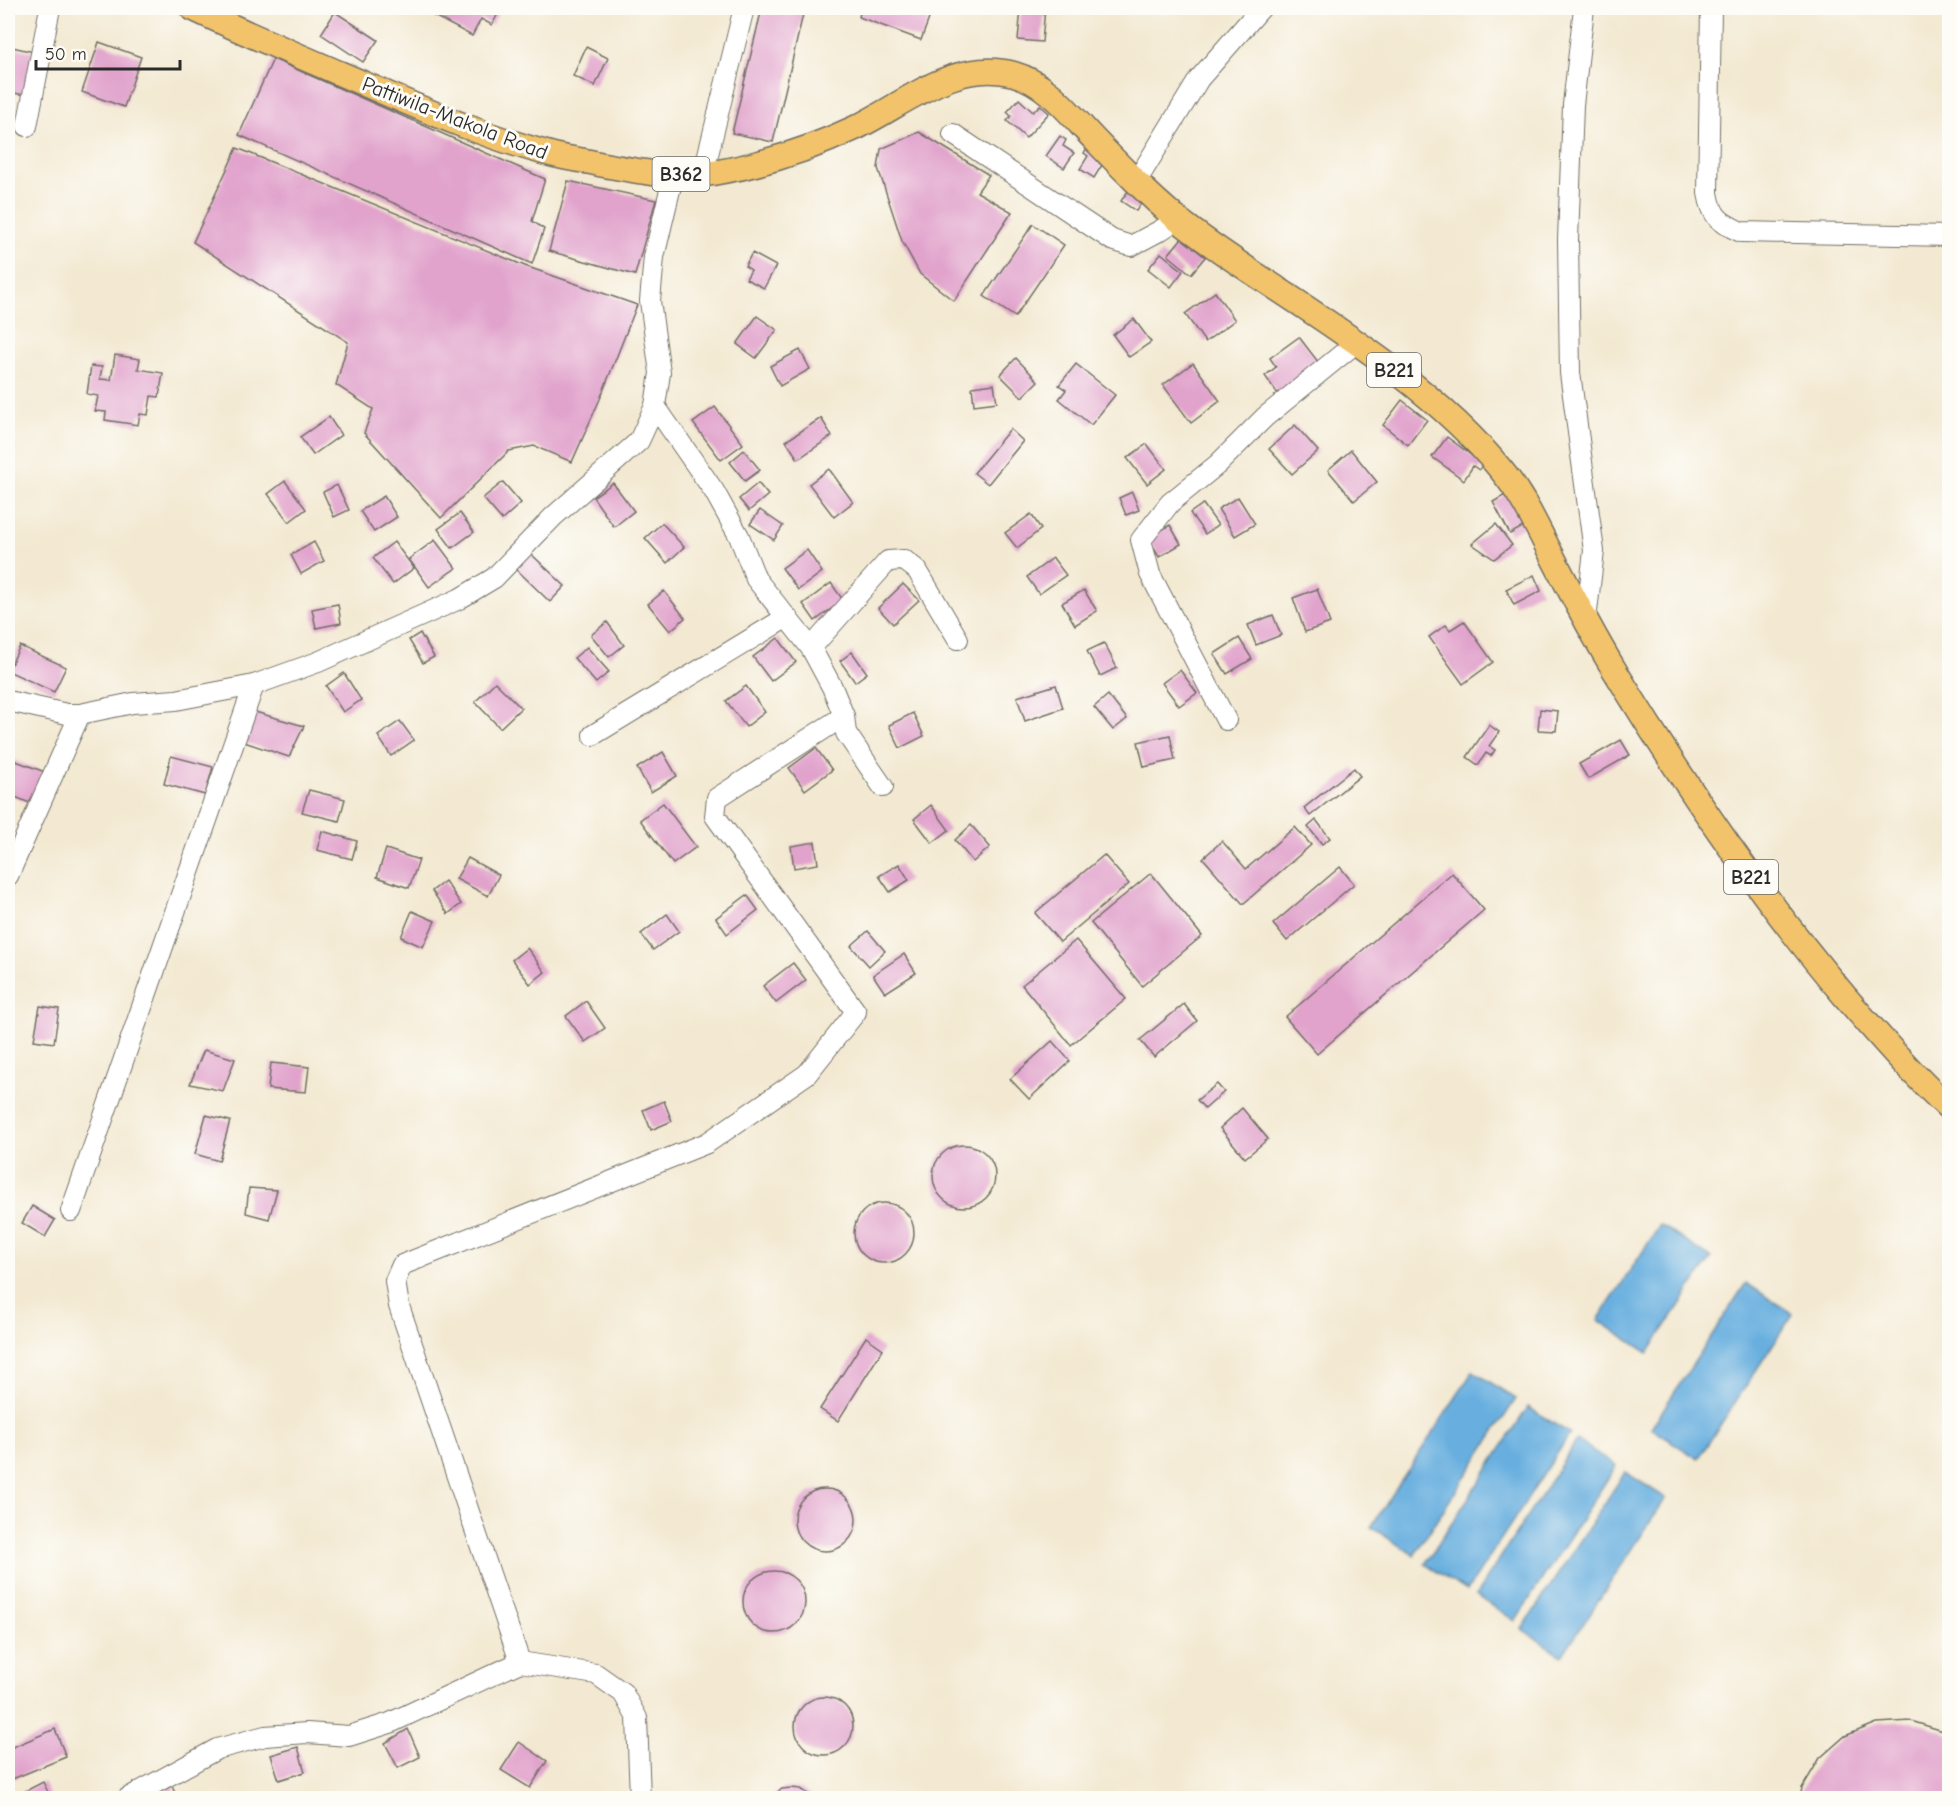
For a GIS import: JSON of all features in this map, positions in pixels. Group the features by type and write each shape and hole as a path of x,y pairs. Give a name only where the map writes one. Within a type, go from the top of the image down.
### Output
{"main road":[{"name":"Pattiwila-Makola Road","path":"207,11 418,107 518,144 558,156 636,172 704,175 743,168 817,144 859,126 933,84 962,74 991,70 1014,74 1032,81 1049,94 1136,182"},
{"name":"B221","path":"1136,182 1177,219 1357,342 1398,373 1468,433 1504,474 1527,508 1615,671 1757,885 1815,962 1870,1026 1931,1092 1950,1109"}],"street":[{"path":"27,126 50,8"},
{"path":"704,175 744,8"},
{"path":"1136,182 1199,79 1261,8"},
{"path":"1584,8 1574,105 1568,240 1570,373 1594,551 1586,620"},
{"path":"1711,8 1707,193 1711,210 1722,224 1741,232 1950,236"},
{"path":"953,134 1112,240 1131,246 1177,219"},
{"path":"8,701 67,714 80,714 133,704 176,700 254,685 327,658 459,599 494,578 553,517 639,441 655,406 660,373 650,301 654,257 674,173"},
{"path":"1226,720 1150,574 1141,540 1170,503 1218,464 1265,417 1357,342"},
{"path":"655,406 714,491 739,536 756,579 811,648 832,687 844,717 846,733 883,786"},
{"path":"811,648 888,561 904,560 917,570 958,639"},
{"path":"593,735 787,617"},
{"path":"71,1210 254,685"},
{"path":"8,876 80,714"},
{"path":"520,1662 399,1306 395,1281 402,1265 707,1143 807,1074 856,1012 716,816 717,798 844,717"},
{"path":"128,1798 217,1749 265,1736 307,1733 349,1737 390,1723 520,1662 596,1674 623,1693 637,1718 640,1798"}],"water":[{"path":"1660,1225 1711,1258 1648,1353 1598,1320"},
{"path":"1746,1283 1793,1314 1698,1459 1651,1428"},
{"path":"1473,1371 1516,1399 1414,1555 1371,1527"},
{"path":"1528,1407 1570,1434 1467,1591 1425,1564"},
{"path":"1577,1440 1616,1466 1515,1621 1476,1595"},
{"path":"1625,1472 1666,1498 1562,1656 1522,1629"}],"building":[{"path":"436,8 501,8 492,25 481,19 472,36 432,15"},
{"path":"762,8 804,10 773,142 732,133"},
{"path":"861,8 933,8 921,40 859,17"},
{"path":"1021,8 1045,8 1042,42 1018,40"},
{"path":"335,12 378,40 363,62 321,34"},
{"path":"99,42 141,57 124,107 82,92"},
{"path":"8,46 34,52 25,95 8,92"},
{"path":"586,47 608,58 595,86 573,76"},
{"path":"273,59 545,179 532,221 544,229 532,264 239,135"},
{"path":"1019,99 1033,112 1040,105 1049,113 1026,138 1007,121 1011,116 1007,112"},
{"path":"919,132 989,175 977,192 1012,212 954,301 920,274 902,241 878,168 881,149"},
{"path":"1060,136 1066,140 1063,146 1074,153 1064,168 1046,156"},
{"path":"1088,146 1103,156 1099,163 1102,165 1094,178 1080,169 1088,156 1084,153"},
{"path":"237,148 525,266 637,305 572,462 534,446 509,451 441,518 364,433 373,409 336,385 348,342 193,242"},
{"path":"568,181 656,200 635,275 549,251"},
{"path":"1130,188 1144,199 1136,211 1121,201"},
{"path":"1033,224 1064,245 1015,317 984,296"},
{"path":"1182,238 1205,257 1191,274 1168,255"},
{"path":"752,253 776,266 764,288 746,279 751,270 745,266"},
{"path":"1161,253 1183,271 1171,287 1148,269"},
{"path":"1215,292 1235,320 1205,342 1185,314"},
{"path":"757,316 777,330 756,358 737,344"},
{"path":"1134,319 1151,342 1129,357 1113,335"},
{"path":"1299,337 1319,363 1278,394 1265,376 1276,367 1270,358"},
{"path":"800,350 810,369 780,386 770,366"},
{"path":"115,355 140,359 138,369 163,373 159,397 151,396 148,415 140,414 138,425 105,420 106,412 95,411 98,396 87,394 91,366 102,367 100,379 111,380"},
{"path":"1016,358 1038,381 1022,397 1000,375"},
{"path":"1193,363 1220,401 1191,423 1163,385"},
{"path":"1076,364 1115,395 1091,425 1059,399 1066,390 1059,385"},
{"path":"994,384 997,402 974,405 972,387"},
{"path":"1402,400 1427,420 1408,445 1383,425"},
{"path":"715,407 743,444 721,460 693,423"},
{"path":"329,417 341,435 313,455 300,437"},
{"path":"821,418 832,436 798,459 786,441"},
{"path":"1295,425 1318,451 1292,474 1269,449"},
{"path":"1010,429 1023,441 988,484 974,473"},
{"path":"1447,437 1483,464 1479,470 1473,466 1464,480 1432,457"},
{"path":"1147,444 1166,469 1147,484 1127,458"},
{"path":"744,450 760,470 745,481 730,462"},
{"path":"1351,450 1377,482 1354,501 1328,470"},
{"path":"829,469 853,502 834,517 809,484"},
{"path":"285,481 306,509 289,522 268,494"},
{"path":"503,482 521,503 502,520 483,498"},
{"path":"613,483 634,511 614,527 593,497"},
{"path":"758,483 768,495 749,511 739,499"},
{"path":"337,485 349,510 334,517 323,492"},
{"path":"1512,491 1530,523 1510,534 1493,502"},
{"path":"1132,492 1139,510 1126,515 1119,498"},
{"path":"384,496 397,517 374,532 360,511"},
{"path":"1238,497 1255,524 1235,536 1218,509"},
{"path":"1203,504 1218,525 1205,534 1190,513"},
{"path":"760,510 783,526 774,540 750,524"},
{"path":"460,513 474,532 452,548 438,529"},
{"path":"1031,514 1041,529 1017,548 1005,533"},
{"path":"662,523 684,547 667,563 645,538"},
{"path":"1496,524 1512,545 1494,559 1472,544"},
{"path":"1170,525 1181,544 1159,557 1148,538"},
{"path":"435,540 456,568 429,587 409,559"},
{"path":"314,542 324,561 301,574 291,555"},
{"path":"394,542 414,568 393,584 373,558"},
{"path":"807,550 822,572 798,590 782,568"},
{"path":"530,553 565,586 550,602 516,569"},
{"path":"1053,558 1066,575 1039,594 1027,577"},
{"path":"1534,575 1541,591 1514,605 1506,589"},
{"path":"831,583 843,600 815,621 803,604"},
{"path":"903,584 919,600 893,624 878,608"},
{"path":"1317,589 1330,623 1305,632 1293,598"},
{"path":"1084,590 1097,611 1075,625 1062,603"},
{"path":"664,591 685,618 670,631 648,604"},
{"path":"338,604 341,623 316,628 312,609"},
{"path":"1273,615 1281,635 1256,645 1248,625"},
{"path":"1464,621 1493,662 1463,684 1429,637 1446,625 1450,630"},
{"path":"607,622 624,645 609,657 591,635"},
{"path":"420,633 434,657 423,663 409,640"},
{"path":"778,638 796,662 771,681 753,657"},
{"path":"1239,638 1252,659 1227,674 1214,654"},
{"path":"1104,643 1117,668 1100,676 1087,651"},
{"path":"20,646 66,667 54,692 8,671"},
{"path":"587,647 609,672 596,683 574,658"},
{"path":"852,652 867,673 855,682 840,661"},
{"path":"1180,670 1197,693 1179,706 1162,683"},
{"path":"344,673 361,700 343,712 326,686"},
{"path":"495,682 521,708 500,728 475,702"},
{"path":"1056,685 1063,708 1025,721 1017,697"},
{"path":"746,686 765,712 746,727 726,701"},
{"path":"1108,695 1127,719 1113,730 1094,707"},
{"path":"1540,709 1558,711 1556,731 1538,730"},
{"path":"255,712 304,726 289,757 241,741"},
{"path":"913,713 924,736 900,748 889,725"},
{"path":"400,721 414,740 391,756 378,736"},
{"path":"1489,725 1499,732 1489,746 1495,750 1491,756 1486,753 1478,765 1467,757"},
{"path":"1170,735 1175,760 1144,767 1138,742"},
{"path":"1621,740 1630,755 1588,779 1579,764"},
{"path":"816,748 832,770 805,790 789,768"},
{"path":"663,752 677,776 651,792 637,768"},
{"path":"171,756 213,767 205,795 164,784"},
{"path":"8,758 45,772 32,804 8,794"},
{"path":"1354,768 1360,776 1310,816 1304,808"},
{"path":"309,790 345,799 339,821 302,812"},
{"path":"663,803 696,847 673,864 640,820"},
{"path":"931,805 949,830 932,843 914,819"},
{"path":"1316,820 1330,838 1322,844 1308,827"},
{"path":"971,825 990,847 973,862 955,840"},
{"path":"1295,827 1311,845 1243,904 1203,858 1222,841 1246,869"},
{"path":"322,831 357,841 352,859 317,850"},
{"path":"815,842 818,864 794,868 791,846"},
{"path":"386,849 419,860 409,888 377,877"},
{"path":"1104,855 1129,884 1060,942 1035,913"},
{"path":"468,858 499,875 488,896 456,879"},
{"path":"899,864 909,880 890,892 879,876"},
{"path":"1340,867 1354,884 1287,941 1273,924"},
{"path":"1151,873 1202,936 1142,986 1091,923"},
{"path":"1452,873 1484,910 1317,1054 1285,1017"},
{"path":"445,881 461,904 448,914 432,891"},
{"path":"747,895 758,910 727,934 716,918"},
{"path":"412,911 435,921 423,947 401,937"},
{"path":"667,914 679,931 653,950 641,934"},
{"path":"868,931 885,951 869,966 851,946"},
{"path":"1076,940 1126,999 1071,1045 1022,985"},
{"path":"527,948 545,972 530,984 512,960"},
{"path":"904,954 916,973 885,993 873,975"},
{"path":"793,963 806,980 776,1003 763,986"},
{"path":"586,1001 605,1028 585,1042 566,1016"},
{"path":"1184,1004 1197,1021 1154,1057 1140,1040"},
{"path":"40,1006 59,1009 54,1043 34,1040"},
{"path":"1052,1041 1070,1061 1029,1099 1010,1079"},
{"path":"204,1050 235,1059 223,1091 190,1084"},
{"path":"271,1063 309,1067 306,1092 268,1089"},
{"path":"1217,1084 1224,1092 1205,1109 1197,1100"},
{"path":"664,1101 672,1121 651,1130 643,1110"},
{"path":"1242,1108 1268,1139 1245,1158 1220,1128"},
{"path":"206,1115 230,1121 219,1161 195,1154"},
{"path":"958,1145 970,1145 986,1154 993,1164 995,1176 993,1188 986,1198 970,1207 958,1207 947,1202 938,1193 933,1182 933,1170 938,1159 947,1150"},
{"path":"249,1188 277,1190 269,1219 246,1213"},
{"path":"878,1203 890,1203 901,1208 909,1216 914,1233 912,1245 901,1258 890,1263 878,1263 867,1258 859,1250 854,1239 854,1227 859,1216 867,1208"},
{"path":"32,1206 55,1220 45,1237 22,1223"},
{"path":"866,1337 883,1349 838,1421 820,1409"},
{"path":"819,1489 831,1489 847,1498 854,1508 856,1520 854,1532 847,1542 831,1551 819,1551 808,1546 799,1537 794,1526 794,1514 799,1503 808,1494"},
{"path":"774,1571 796,1580 805,1602 796,1624 774,1633 752,1624 743,1602 752,1580"},
{"path":"818,1697 830,1697 845,1705 853,1720 853,1732 845,1747 830,1755 818,1755 803,1747 795,1732 795,1720 803,1705"},
{"path":"1911,1721 1950,1735 1950,1798 1800,1798 1802,1788 1820,1758 1845,1736 1877,1723"},
{"path":"55,1729 66,1757 10,1780 8,1749"},
{"path":"408,1729 420,1757 398,1768 385,1743"},
{"path":"519,1742 547,1761 530,1788 501,1770"},
{"path":"298,1747 305,1772 279,1780 271,1755"},
{"path":"43,1782 51,1798 14,1797"},
{"path":"172,1786 177,1798 145,1798"},
{"path":"782,1789 801,1789 815,1798 769,1798"}]}
